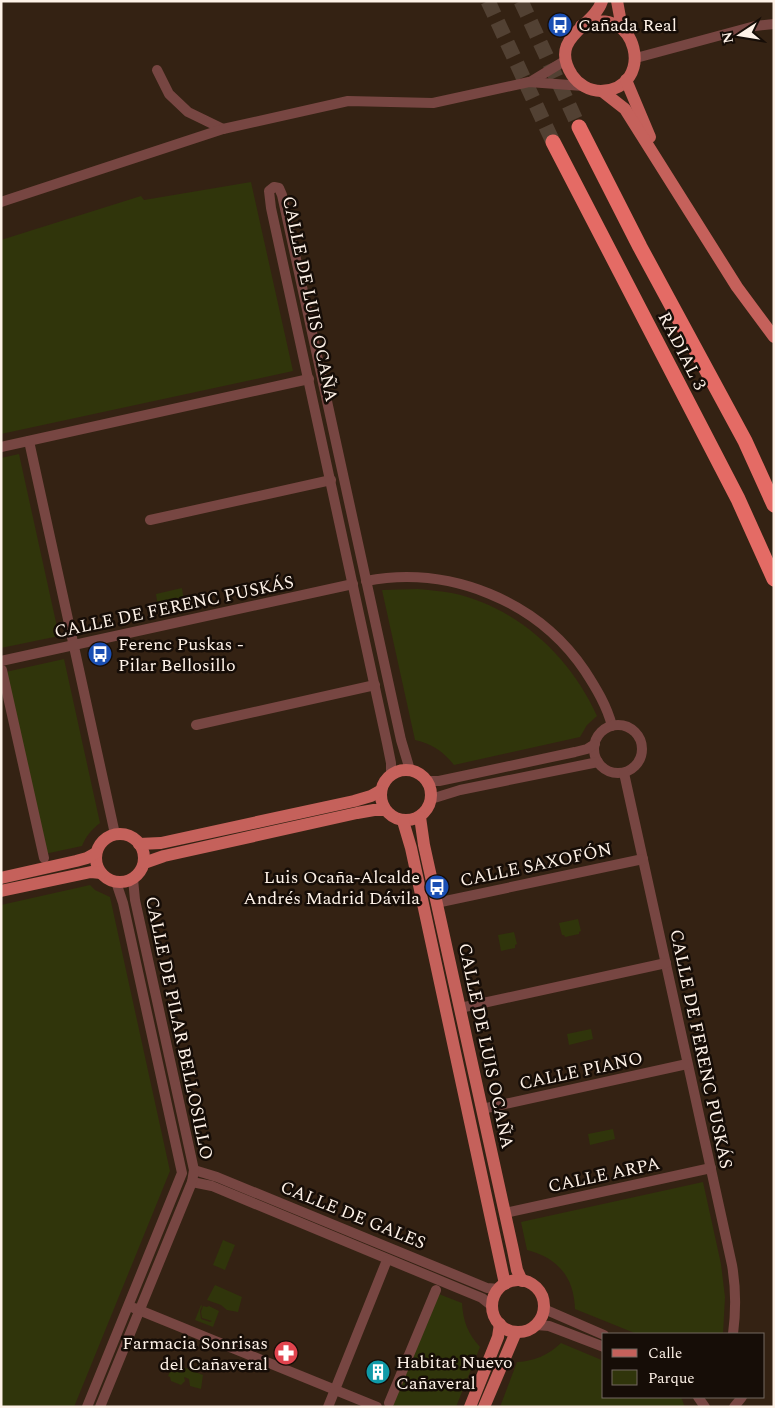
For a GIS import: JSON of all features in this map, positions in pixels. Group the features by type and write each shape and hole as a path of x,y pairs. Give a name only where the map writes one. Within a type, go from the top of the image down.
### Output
{"highway":[{"name":"RADIAL 3","path":"579,127 640,247 745,441 774,505"},
{"name":"RADIAL 3","path":"553,142 738,499 774,579"}],"main road":[{"path":"581,26 598,20 615,23 622,28 632,41 636,58 633,69 626,80 611,89 602,91 582,86 572,74 566,60 566,50 569,41 581,26 595,15 602,1"},
{"path":"617,1 622,28"},
{"path":"626,80 652,142 674,186"},
{"path":"602,91 625,109 737,287 774,337"},
{"path":"410,770 419,774 427,781 431,799 427,809 420,816 409,821 403,821 393,818 385,810 380,798 380,792 384,782 391,774 410,770"},
{"path":"139,844 161,843 354,801 380,792"},
{"path":"144,862 357,813 385,810"},
{"name":"CALLE DE LUIS OCAÑA","path":"420,816 436,903 522,1281"},
{"name":"CALLE DE LUIS OCAÑA","path":"403,821 418,877 502,1286"},
{"path":"1,878 87,858 96,853 105,839 115,834 131,837 139,844 144,862 138,874 133,878 128,881 116,882 105,878 101,873 97,867 96,853"},
{"path":"1,892 91,872 101,873"},
{"path":"517,1280 522,1281 529,1283 539,1290 544,1302 544,1308 543,1314 536,1325 527,1331 516,1332 504,1328 500,1324 494,1316 492,1306 493,1300 502,1286 517,1280"},
{"path":"470,1407 498,1337 500,1324"},
{"path":"484,1407 516,1332"}],"street":[{"path":"636,58 755,26 774,24"},
{"path":"529,82 566,60"},
{"path":"157,70 169,94 188,112 223,129"},
{"path":"1,202 223,129 348,101 433,103 529,82 582,86"},
{"name":"CALLE DE LUIS OCAÑA","path":"391,774 391,764 375,685 271,208 270,191 274,187 279,188 282,195 401,740 410,770"},
{"path":"1,447 309,379"},
{"path":"29,441 115,834"},
{"path":"150,520 331,480"},
{"path":"366,581 406,577 444,580 487,593 518,608 547,629 573,655 594,685 612,726"},
{"name":"CALLE DE FERENC PUSKÁS","path":"2,666 74,645 353,584"},
{"path":"2,666 44,858"},
{"path":"196,725 375,685"},
{"path":"624,725 634,731 638,735 642,746 641,758 638,763 624,773 609,771 598,762 594,750 602,731 612,726 624,725"},
{"path":"427,781 438,781 566,754 587,749 595,744"},
{"path":"431,799 478,786 598,762"},
{"name":"CALLE DE FERENC PUSKÁS","path":"624,773 735,1284 733,1333"},
{"name":"CALLE SAXOFÓN","path":"436,903 643,858"},
{"name":"CALLE DE PILAR BELLOSILLO","path":"100,1407 192,1182 194,1170 135,900 133,878"},
{"name":"CALLE DE PILAR BELLOSILLO","path":"87,1407 182,1173 123,903 116,882"},
{"path":"460,1008 666,963"},
{"name":"CALLE PIANO","path":"482,1109 688,1064"},
{"name":"CALLE ARPA","path":"505,1213 711,1168"},
{"name":"CALLE DE GALES","path":"194,1170 217,1177 487,1288 502,1286"},
{"name":"CALLE DE GALES","path":"192,1182 212,1186 482,1298 492,1306"},
{"path":"328,1407 387,1260"},
{"path":"388,1403 436,1290"},
{"path":"128,1306 376,1407"},
{"path":"544,1308 602,1333"},
{"path":"536,1325 549,1326 602,1347"}],"green space":[{"path":"251,182 293,371 1,434 1,240 141,196 144,200"},
{"path":"19,454 59,636 1,648 1,458"},
{"path":"182,588 184,602 158,607 156,594"},
{"path":"418,589 452,593 476,600 519,622 539,637 572,673 586,694 597,716 587,725 580,737 454,765 437,749 415,740 382,590"},
{"path":"64,659 100,823 89,833 82,846 40,855 1,673"},
{"path":"90,885 95,890 110,897 170,1171 74,1407 1,1407 1,905"},
{"path":"578,919 581,931 579,934 565,937 562,935 559,923"},
{"path":"514,932 517,944 515,948 501,951 498,935"},
{"path":"591,1029 593,1039 569,1045 567,1034"},
{"path":"613,1129 615,1139 590,1145 588,1134"},
{"path":"703,1182 721,1264 725,1297 723,1333 635,1333 575,1309 568,1278 556,1264 527,1250 521,1222"},
{"path":"223,1240 235,1245 225,1270 213,1265"},
{"path":"215,1285 242,1297 238,1312 227,1310 221,1305 207,1300"},
{"path":"431,1291 462,1303 467,1327 480,1347 456,1407 384,1407"},
{"path":"201,1305 201,1319 210,1322 212,1321 202,1318 203,1306 209,1306 219,1311 213,1327 195,1320"},
{"path":"561,1343 602,1360 602,1398 681,1398 685,1407 500,1407 517,1362 541,1357"},
{"path":"178,1365 203,1375 201,1389 190,1386 189,1379 184,1377 185,1381 181,1385 171,1381 168,1376 172,1367"}],"tunnel":[{"path":"488,1 553,142"},
{"path":"521,1 579,127"}],"place":[{"name":"Cañada Real","path":"560,25"},
{"name":"Ferenc Puskas - Pilar Bellosillo","path":"100,654"},
{"name":"Luis Ocaña-Alcalde Andrés Madrid Dávila","path":"437,887"},
{"name":"Farmacia Sonrisas del Cañaveral","path":"286,1353"},
{"name":"Habitat Nuevo Cañaveral","path":"378,1372"}]}
